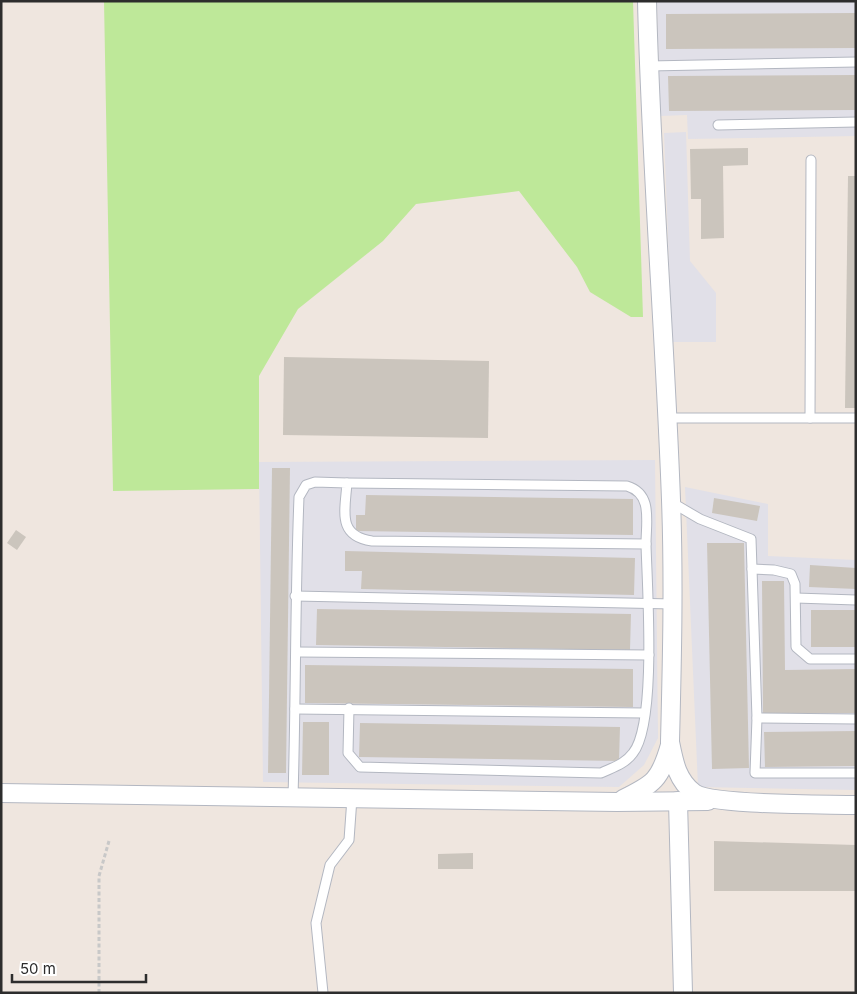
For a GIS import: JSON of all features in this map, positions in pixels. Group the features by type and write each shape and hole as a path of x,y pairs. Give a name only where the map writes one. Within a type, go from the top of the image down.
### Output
{"street":[{"path":"647,1 671,502 673,604 670,742 674,763 682,781 696,794 718,800"},
{"path":"617,802 645,788 657,779 664,764 670,742"},
{"path":"1,793 617,802 718,800 856,805"},
{"path":"678,801 683,993"}],"lane":[{"path":"649,66 856,62"},
{"path":"718,125 856,122"},
{"path":"810,418 812,160"},
{"path":"668,418 856,418"},
{"path":"293,797 297,652 295,596 300,497 306,485 315,482 628,486 638,489 645,500 649,655 640,737 634,752 622,764 601,772 360,767 348,753 349,708"},
{"path":"347,483 346,520 348,530 357,538 372,541 646,544"},
{"path":"671,502 700,519 751,540 756,718 755,773 856,773"},
{"path":"752,569 774,570 791,574 795,584 796,598 796,647 810,659 856,658"},
{"path":"295,596 673,604"},
{"path":"796,598 856,600"},
{"path":"297,652 649,655"},
{"path":"295,710 349,708 644,713"},
{"path":"756,718 856,719"},
{"path":"323,993 316,923 330,865 349,840 352,798"}],"path":[{"path":"99,993 99,876 109,841"}],"shaded area":[{"path":"657,1 856,1 856,136 688,139 687,115 660,116"},
{"path":"686,132 690,261 716,293 716,342 672,342 664,133"},
{"path":"655,460 658,738 644,765 619,787 263,782 259,462"},
{"path":"685,487 768,504 768,556 856,560 856,790 698,787"}],"green space":[{"path":"104,1 633,1 643,317 631,317 590,292 577,267 519,191 416,204 383,241 298,309 259,376 259,489 113,491"}],"building":[{"path":"856,13 856,48 666,49 666,14"},
{"path":"856,75 856,110 669,111 668,76"},
{"path":"748,148 748,165 723,166 724,238 701,239 701,199 691,199 690,149"},
{"path":"848,176 856,176 856,408 845,408"},
{"path":"284,357 489,361 488,438 283,435"},
{"path":"272,468 290,468 286,773 268,773"},
{"path":"366,495 633,499 633,535 356,531 356,515 365,515"},
{"path":"714,498 760,506 757,521 712,513"},
{"path":"16,530 26,537 17,550 7,543"},
{"path":"707,543 744,543 749,768 712,769"},
{"path":"345,551 635,558 634,595 361,589 362,571 345,571"},
{"path":"810,565 856,568 856,589 809,587"},
{"path":"762,581 784,581 785,670 856,669 856,713 763,713"},
{"path":"317,609 631,614 630,650 316,645"},
{"path":"811,610 856,610 856,647 811,647"},
{"path":"305,665 633,669 633,707 305,703"},
{"path":"303,722 329,722 329,775 302,775"},
{"path":"360,723 620,727 619,761 359,757"},
{"path":"856,731 856,766 765,767 764,732"},
{"path":"714,841 856,845 856,891 714,891"},
{"path":"473,853 473,869 438,869 438,854"}]}
